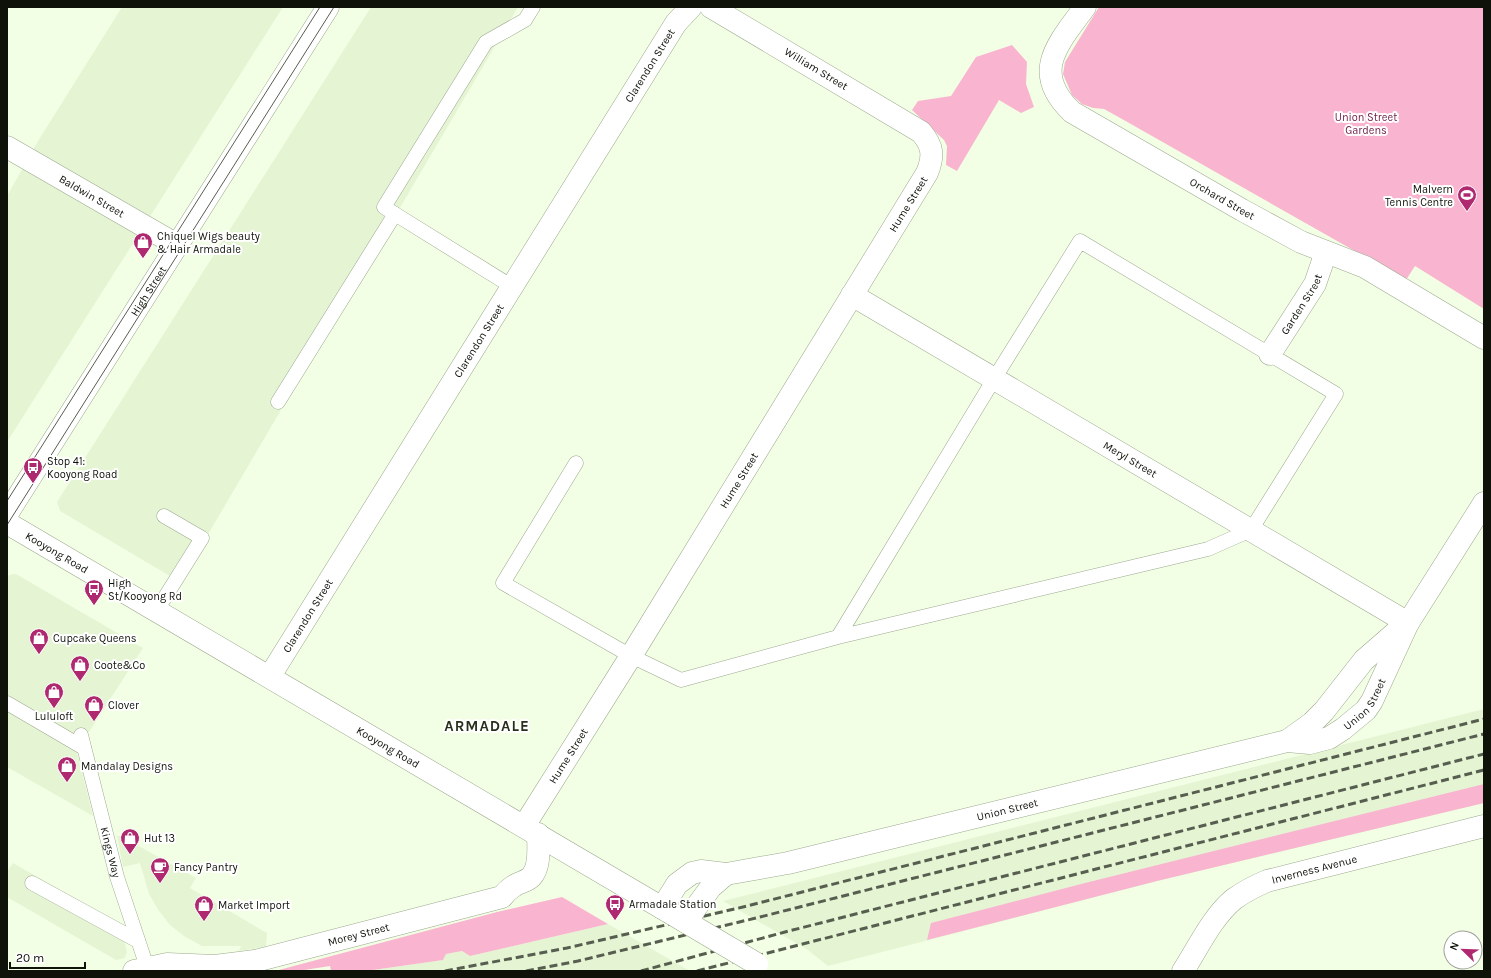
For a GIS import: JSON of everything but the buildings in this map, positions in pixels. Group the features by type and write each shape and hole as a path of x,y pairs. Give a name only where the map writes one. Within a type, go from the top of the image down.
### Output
{"street":[{"name":"High Street","path":"7,514 328,7"},
{"name":"Clarendon Street","path":"270,676 511,286 676,23 691,7"},
{"name":"William Street","path":"712,7 921,132"},
{"name":"Orchard Street","path":"1085,7 1054,53 1050,66 1051,83 1060,101 1072,112 1242,210 1301,242 1365,267 1484,338"},
{"name":"Hume Street","path":"531,830 631,656 927,173 932,162 933,150 928,139 921,132"},
{"name":"Baldwin Street","path":"7,146 177,244"},
{"name":"Garden Street","path":"1270,354 1315,284 1326,252"},
{"name":"Meryl Street","path":"852,295 1408,622"},
{"name":"Union Street","path":"678,912 677,884 692,874 701,871 726,874 788,863 1287,741 1310,743 1329,738 1359,718 1372,701 1408,622 1484,503"},
{"name":"Kooyong Road","path":"7,523 531,830 678,912 752,967"},
{"name":"Union Street","path":"1287,741 1312,723 1324,711 1364,660 1408,622"},
{"name":"Inverness Avenue","path":"1183,971 1222,910 1234,900 1267,881 1484,826"},
{"name":"Morey Street","path":"141,969 167,964 215,966 251,962 502,897 515,885 523,882 533,874 536,868 538,856 531,830"},
{"path":"678,912 726,874"}],"lane":[{"path":"511,286 384,207 486,42 525,20 533,7"},
{"path":"278,402 395,214"},
{"path":"576,463 504,583 631,656 681,680 838,637 1208,549 1251,530 1336,394 1080,242 994,379 838,637"},
{"path":"157,610 202,538 164,516"},
{"name":"Kings Way","path":"7,703 83,741 116,877 138,941 141,969"},
{"path":"32,882 138,941"}],"shaded area":[{"path":"122,7 283,7 7,442 7,196 38,141"},
{"path":"371,7 518,7 180,582 60,511 57,502"},
{"path":"16,574 143,648 89,732 73,737 93,816 7,767 7,579 9,575"},
{"path":"1484,709 1484,803 1157,881 828,966 808,950 723,901"},
{"path":"117,836 121,836 196,878 190,888 267,933 266,947 239,951 241,946 202,946 184,936 170,925 159,911 149,894 140,863 123,867"},
{"path":"13,863 120,924 127,952 125,958 116,960 7,897 7,872"},
{"path":"608,924 690,971 365,971 443,960 446,954 462,951 470,956"}],"green space":[{"name":"Union Street Gardens","path":"1099,7 1484,7 1484,309 1415,266 1406,280 1104,109 1093,108 1082,104 1072,95 1063,74 1065,62"},
{"path":"1012,45 1027,62 1026,84 1034,107 1021,113 999,100 957,171 946,165 947,146 944,140 912,110 918,101 951,96 976,57"},
{"path":"1484,784 1484,803 1157,881 927,940 931,923 1081,884"},
{"path":"562,897 608,924 470,956 462,951 446,954 443,960 366,971 331,971 330,966 298,971 275,971 497,912"}],"tram line":[{"path":"7,501 320,7"},
{"path":"7,525 334,7"}],"railway":[{"path":"445,971 567,948 743,907 1484,719"},
{"path":"526,971 578,961 760,917 1484,734"},
{"path":"641,971 785,932 1484,754"},
{"path":"697,971 1484,770"}],"place":[{"name":"Malvern Tennis Centre","path":"1467,212"},
{"name":"Chiquel Wigs beauty & Hair Armadale","path":"143,259"},
{"name":"Stop 41: Kooyong Road","path":"33,484"},
{"name":"High St/Kooyong Rd","path":"94,606"},
{"name":"Cupcake Queens","path":"39,655"},
{"name":"Coote&Co","path":"80,682"},
{"name":"Lululoft","path":"54,709"},
{"name":"Clover","path":"94,722"},
{"name":"Mandalay Designs","path":"67,783"},
{"name":"Hut 13","path":"130,855"},
{"name":"Fancy Pantry","path":"160,884"},
{"name":"Armadale Station","path":"615,921"},
{"name":"Market Import","path":"204,922"}],"district":[{"name":"ARMADALE","path":"487,726"}]}
